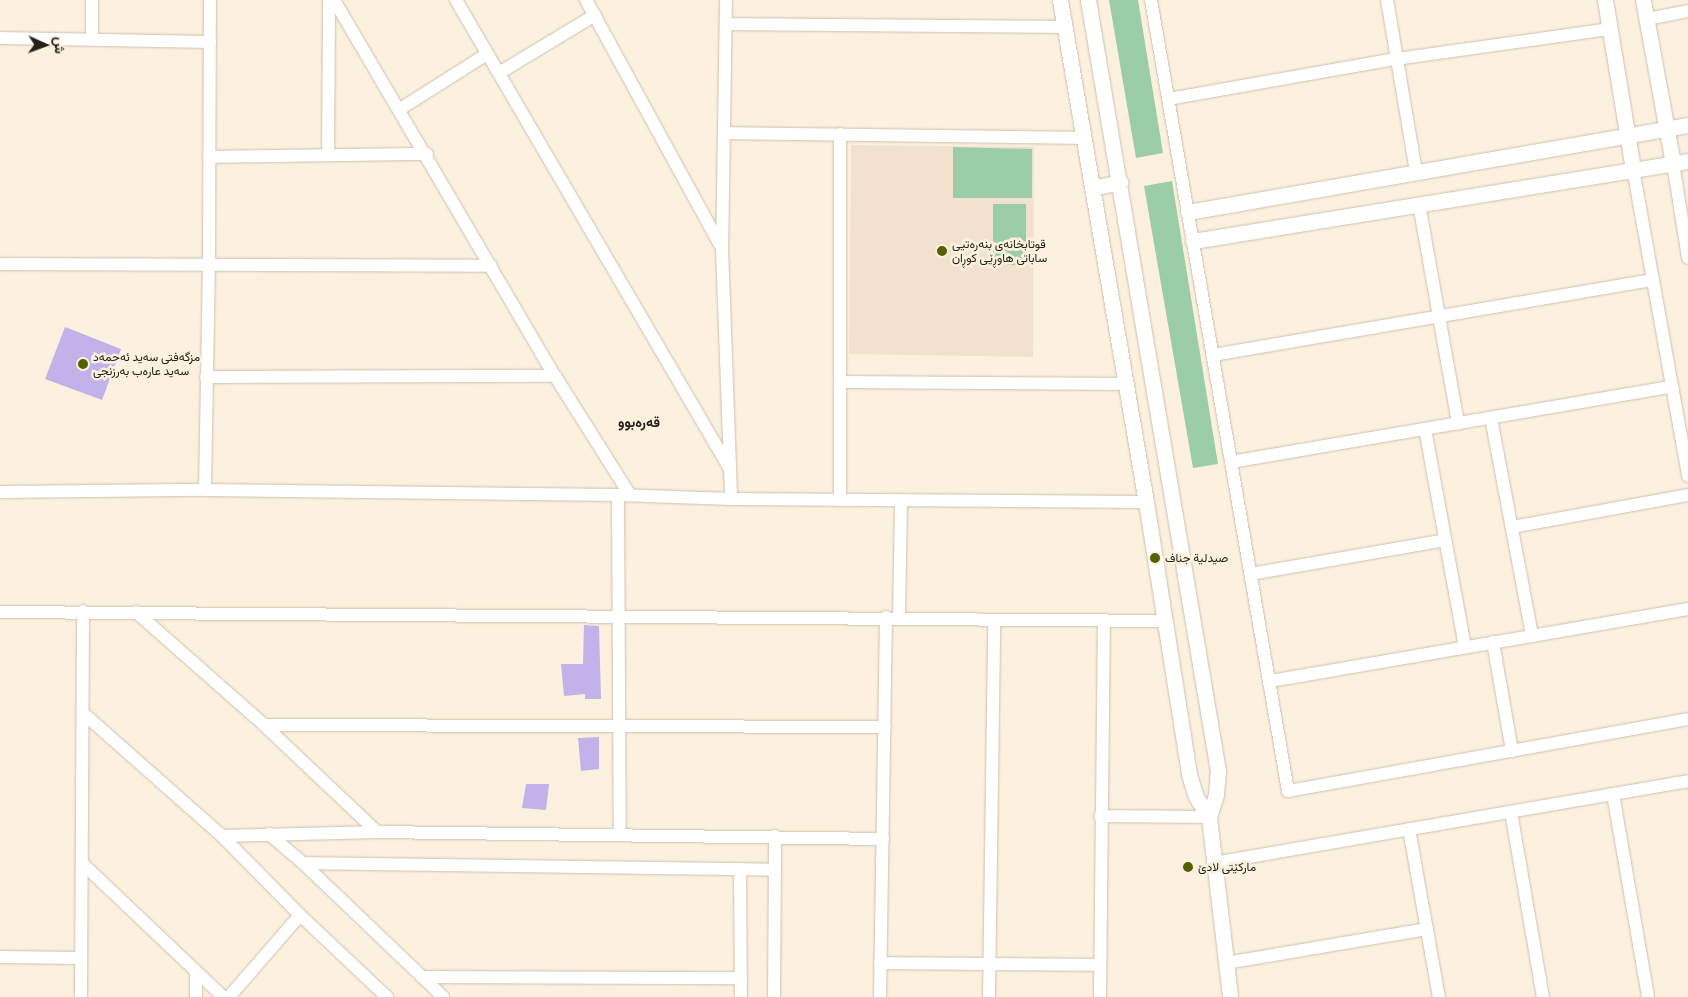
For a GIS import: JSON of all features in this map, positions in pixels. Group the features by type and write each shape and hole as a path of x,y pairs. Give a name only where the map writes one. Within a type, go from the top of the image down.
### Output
{"street":[{"path":"92,0 92,39"},
{"path":"205,490 209,266 210,0"},
{"path":"328,154 329,0"},
{"path":"334,0 427,154 624,495 618,617 620,836"},
{"path":"456,0 730,469"},
{"path":"586,0 722,249"},
{"path":"726,0 722,249 730,499"},
{"path":"1060,0 1166,621 1189,774 1196,797 1209,817"},
{"path":"1088,0 1218,771 1216,795 1209,817 1230,997"},
{"path":"1151,0 1271,681 1288,791 1688,719"},
{"path":"1387,0 1416,172"},
{"path":"1605,0 1688,476"},
{"path":"1643,0 1688,258"},
{"path":"1647,19 1688,11"},
{"path":"499,73 595,15"},
{"path":"726,24 1064,27"},
{"path":"1168,98 1396,58 1610,29"},
{"path":"0,38 210,42"},
{"path":"400,109 488,54"},
{"path":"1188,212 1688,124"},
{"path":"724,133 1083,138"},
{"path":"840,134 840,500"},
{"path":"209,156 427,154"},
{"path":"1193,241 1688,161"},
{"path":"1092,188 1120,182"},
{"path":"1419,204 1458,424"},
{"path":"0,264 491,266"},
{"path":"1213,355 1653,280"},
{"path":"206,376 556,376"},
{"path":"841,382 1126,384"},
{"path":"1231,462 1672,387"},
{"path":"1491,418 1532,636"},
{"path":"1425,429 1465,647"},
{"path":"0,492 205,490 624,495 730,499 1146,502"},
{"path":"1512,527 1688,495"},
{"path":"880,997 884,727 901,500"},
{"path":"1251,574 1445,540"},
{"path":"1271,681 1688,609"},
{"path":"0,612 83,611 618,617 893,617 994,620 1166,621"},
{"path":"81,997 83,611"},
{"path":"136,612 264,725 377,832"},
{"path":"989,997 994,620"},
{"path":"1100,997 1100,816 1104,620"},
{"path":"1493,642 1512,751"},
{"path":"82,713 222,836 300,915 387,997"},
{"path":"264,725 884,727"},
{"path":"1214,863 1688,781"},
{"path":"1613,794 1648,997"},
{"path":"1510,812 1543,997"},
{"path":"1100,816 1209,817"},
{"path":"1409,829 1439,997"},
{"path":"222,836 377,832 620,836 775,836 882,839"},
{"path":"268,834 303,863 443,997"},
{"path":"774,997 775,836"},
{"path":"82,863 223,997"},
{"path":"303,863 775,870"},
{"path":"740,869 741,997"},
{"path":"229,997 300,915"},
{"path":"1226,963 1427,929"},
{"path":"0,957 81,958"},
{"path":"880,963 1100,965"},
{"path":"196,972 196,997"},
{"path":"422,977 741,978"}],"shaded area":[{"name":"قوتابخانەی بنەڕەتیی ساباتی هاوڕێی کوڕان","path":"851,145 1034,147 1033,357 849,354"}],"green space":[{"path":"1109,0 1138,0 1163,153 1136,158"},
{"path":"953,147 1032,149 1032,198 953,198"},
{"path":"1172,181 1218,464 1193,468 1144,186"},
{"path":"993,204 1026,204 1026,265 993,265"}],"building":[{"name":"مزگەفتی سەید ئەحمەد سەید عارەب بەرزنجی","path":"65,327 121,349 102,400 45,379"},
{"path":"584,625 599,626 601,699 585,699 585,694 564,696 561,664 583,664"},
{"path":"599,737 599,769 581,771 578,738"},
{"path":"526,784 549,784 546,810 522,808"}],"place":[{"name":"قوتابخانەی بنەڕەتیی ساباتی هاوڕێی کوڕان","path":"942,251"},
{"name":"مزگەفتی سەید ئەحمەد سەید عارەب بەرزنجی","path":"83,364"},
{"name":"صيدلية جناف","path":"1155,558"},
{"name":"ماركێتی لادێ","path":"1188,867"}],"district":[{"name":"قەرەبوو","path":"639,422"}]}
